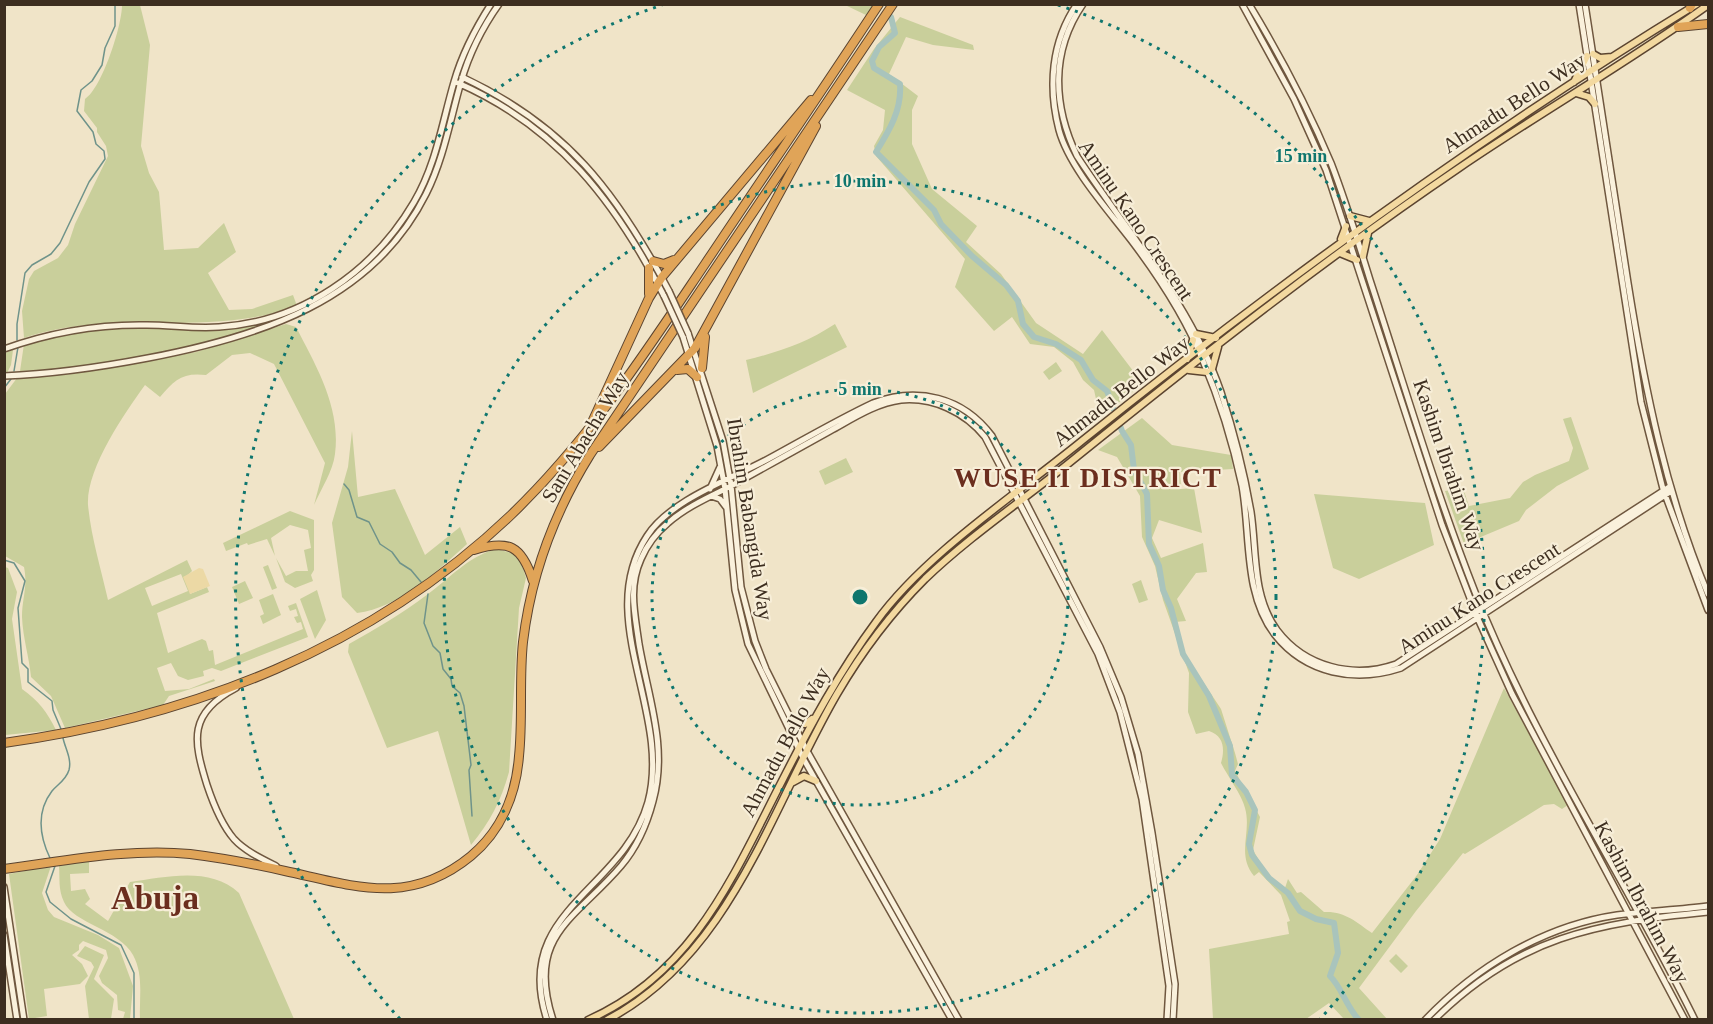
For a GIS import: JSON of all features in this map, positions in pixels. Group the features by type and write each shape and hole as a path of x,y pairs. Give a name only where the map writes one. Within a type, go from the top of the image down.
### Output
{"highway":[{"name":"Sani Abacha Way","path":"4,743 81,731 144,716 248,682 327,647 392,609 460,559 532,494 581,441 827,84 879,4"},
{"name":"Sani Abacha Way","path":"4,869 72,859 151,853 214,858 286,871 351,887 404,888 442,875 480,848 504,815 516,780 521,735 523,642 534,583 564,501 590,455 893,4"},
{"path":"1678,27 1708,24"},
{"path":"581,441 608,390 648,298 678,258 799,113 827,84"},
{"path":"590,455 677,370 692,351 708,327 809,143 823,108"},
{"path":"648,298 651,265 664,264 678,258"},
{"path":"702,368 703,343 708,327"},
{"path":"677,370 688,369 697,377"},
{"path":"468,552 492,545 512,547 526,561 534,583"}],"main road":[{"path":"4,349 35,338 72,329 132,325 218,327 260,321 299,308 350,277 382,247 416,200 435,155 474,31 491,4"},
{"path":"4,376 117,364 166,355 240,336 297,316 336,295 377,261 403,232 426,196 441,158 458,79 499,4"},
{"name":"Aminu Kano Crescent","path":"1077,4 1060,37 1054,68 1054,101 1060,132 1082,173 1156,275 1194,337"},
{"name":"Aminu Kano Crescent","path":"1083,4 1064,39 1058,69 1058,101 1068,138 1089,174 1160,272 1205,357 1240,458 1251,516 1259,591 1268,614 1286,640 1303,654 1329,667 1354,671 1383,668 1405,659 1475,614 1484,612 1667,491"},
{"name":"Kashim Ibrahim Way","path":"1242,4 1294,99 1326,170 1352,244 1360,258 1422,441 1484,612 1516,686 1630,898 1641,934 1685,1020"},
{"name":"Kashim Ibrahim Way","path":"1249,4 1292,81 1330,163 1350,216 1358,240 1360,258 1442,525 1475,614 1512,694 1624,902 1650,937 1695,1020"},
{"path":"1580,4 1593,72 1597,81 1638,352 1667,491"},
{"path":"1573,84 1590,55 1585,4"},
{"name":"Ahmadu Bello Way","path":"607,1020 665,981 705,938 728,901 837,694 888,621 916,589 949,558 1368,232 1458,168 1597,81 1708,5"},
{"name":"Ahmadu Bello Way","path":"588,1020 647,985 676,958 700,930 732,879 802,741 858,647 895,599 945,551 1137,397 1355,230 1461,156 1693,6"},
{"path":"1590,55 1600,58 1615,57"},
{"name":"Ibrahim Babangida Way","path":"458,79 512,103 557,136 603,186 660,281 669,291 692,351 721,466 735,590 748,644 803,758 952,1020"},
{"path":"1597,81 1595,104 1641,402 1667,491 1708,610"},
{"path":"1576,93 1588,97 1595,104"},
{"path":"1350,216 1369,221"},
{"path":"1339,243 1346,226"},
{"path":"1340,253 1360,258 1368,232"},
{"name":"Ibrahim Babangida Way","path":"660,281 664,296 686,335"},
{"path":"1187,360 1194,337 1216,338"},
{"path":"1188,370 1210,370 1219,346"},
{"name":"Ibrahim Babangida Way","path":"692,351 702,368 728,463 745,610 766,669 807,751 959,1020"},
{"name":"Aminu Kano Crescent","path":"1210,370 1242,486 1254,592 1263,616 1282,644 1296,656 1319,669 1352,676 1368,675 1401,668 1467,626 1475,614"},
{"path":"547,1020 539,981 542,957 551,932 568,909 606,874 629,845 644,816 651,789 653,741 636,667 627,607 628,583 633,565 641,546 654,526 710,493 725,489 746,471 873,403 897,395 911,394 943,400 961,407 979,420 997,443 1018,492"},
{"path":"553,1020 548,1002 546,971 557,934 573,912 624,861 642,831 654,798 660,764 659,741 634,619 633,597 636,572 645,550 659,531 724,482 743,478 874,408 892,402 916,400 951,409 977,427 989,443 1023,501 1102,651 1121,697 1136,745 1175,984 1173,1020"},
{"path":"728,463 737,470 746,471"},
{"path":"710,493 721,466"},
{"path":"732,496 743,478"},
{"path":"710,493 720,499 726,507"},
{"path":"1023,501 1098,654 1131,746 1142,799 1169,986 1167,1020"},
{"path":"1699,580 1708,594"},
{"path":"1467,626 1482,628"},
{"path":"248,682 218,699 205,712 197,729 197,752 211,797 234,840 257,856 286,871"},
{"path":"791,720 805,724 817,715"},
{"path":"787,789 801,776 816,781"},
{"path":"4,887 19,1015 24,1020"},
{"path":"1630,898 1640,908 1653,914 1708,912"},
{"path":"1617,915 1624,902"},
{"path":"1425,1020 1473,976 1521,947 1576,925 1617,915 1635,916 1708,906"},
{"path":"1650,937 1648,926 1653,914"},
{"path":"1434,1020 1475,982 1515,957 1566,936 1618,923 1635,916"},
{"path":"1618,923 1631,924 1641,934"},
{"path":"4,935 10,949"}],"green space":[{"path":"122,5 140,5 150,45 141,146 149,173 159,192 164,250 198,248 224,223 236,252 208,273 229,310 252,309 293,295 297,306 263,316 229,321 93,325 58,329 24,338 22,311 29,279 34,271 58,258 68,245 75,224 108,156 97,128 84,111 85,99 98,83 110,56 119,27"},
{"path":"845,5 873,5 866,15"},
{"path":"900,17 973,45 974,50 933,45 906,37 889,74 918,96 912,110 912,144 932,189 977,226 966,242 1001,274 1036,323 1083,354 1102,330 1143,384 1100,417 1094,390 1083,380 1073,362 1054,347 1030,344 1012,317 994,331 955,287 965,259 876,156 874,146 883,130 885,110 847,90 874,49"},
{"path":"291,314 280,320 216,340 160,353 76,367 20,371 24,344 54,336 111,329 242,328"},
{"path":"286,324 296,327 319,372 331,403 336,437 332,467 314,505 325,463 274,364 250,353 232,355 206,375 198,374 180,378 160,397 145,385 108,442 93,475 89,491 91,529 108,600 187,560 192,571 188,575 190,594 207,587 209,592 157,613 168,653 202,639 206,641 209,651 213,650 215,665 303,629 301,622 297,623 294,617 298,616 296,609 290,611 288,606 296,603 308,637 221,671 212,668 203,671 204,676 188,680 178,676 171,663 157,668 165,691 189,689 214,679 215,681 169,696 163,705 65,728 51,696 31,677 22,617 24,567 5,556 5,394 17,378 72,374 196,352","holes":["181,574 188,591 152,606 145,588"]},
{"path":"835,324 847,347 753,393 746,360 792,346 814,337"},
{"path":"13,350 11,365 5,377 5,353"},
{"path":"1056,362 1062,371 1049,380 1043,372"},
{"path":"1571,417 1589,469 1557,486 1526,510 1519,521 1464,544 1445,491 1463,488 1469,506 1510,498 1523,482 1569,461 1573,448 1563,419"},
{"path":"1142,418 1172,445 1231,455 1233,469 1180,472 1181,489 1194,488 1202,533 1159,520 1152,538 1161,558 1203,543 1207,572 1196,573 1177,599 1186,621 1175,622 1184,653 1221,709 1238,764 1235,771 1260,817 1253,850 1269,878 1285,888 1288,879 1297,893 1301,892 1324,912 1344,915 1372,933 1417,875 1440,839 1504,688 1568,805 1562,809 1554,804 1544,805 1465,854 1463,853 1416,911 1359,988 1387,1019 1344,1019 1329,1003 1306,1019 1213,1019 1209,949 1289,934 1287,922 1290,921 1281,895 1259,872 1254,876 1249,868 1245,851 1247,817 1238,792 1221,763 1222,744 1218,736 1209,731 1196,734 1188,712 1189,673 1163,600 1155,566 1142,537 1140,496 1117,457 1098,450"},
{"path":"352,431 358,497 395,489 425,555 460,527 467,544 430,576 402,596 373,610 357,613 342,597 332,523 348,467"},
{"path":"846,458 853,472 825,485 819,471"},
{"path":"1314,494 1425,503 1434,545 1359,579 1333,568"},
{"path":"290,511 314,520 314,570 311,575 313,581 295,588 285,582 276,558 286,576 296,571 308,571 304,550 311,548 308,530 290,525 271,538 275,556 267,539 226,551 223,543"},
{"path":"496,549 512,553 521,562 526,578 519,608 509,772 494,811 471,845 438,731 387,748 348,652 349,644 409,608 468,562"},
{"path":"268,565 277,588 272,590 263,567"},
{"path":"5,567 8,568 17,592 12,619 22,689 42,707 56,730 5,735"},
{"path":"1141,580 1148,600 1139,603 1132,584"},
{"path":"245,581 253,598 239,604 232,587"},
{"path":"317,590 326,620 315,639 300,599"},
{"path":"273,594 281,615 263,624 260,616 264,614 259,600"},
{"path":"89,860 89,873 70,874 71,891 85,889 90,899 85,904 108,921 130,882 173,876 201,876 215,879 239,893 294,1019 140,1019 140,979 133,955 118,939 77,916 69,909 62,897 59,866"},
{"path":"51,866 42,893 48,910 54,917 98,935 119,948 133,986 130,1019 123,1019 125,1012 118,1010 117,995 102,983 99,976 108,958 106,950 83,941 79,945 79,950 72,955 82,964 88,976 80,984 44,989 47,1016 29,1019 9,874"},
{"path":"85,946 104,955 94,979 114,999 111,1019 89,1019 85,986 94,967 91,962 77,956"},
{"path":"1396,954 1408,966 1401,973 1389,961"}],"sand":[{"path":"199,568 203,569 210,586 190,594 183,577"}],"waterway":[{"path":"17,340 17,324 25,273 32,265 51,254 60,243 89,182 105,159 104,151 96,144 93,132 77,111 81,90 92,81 102,65 105,48 115,26 115,4"},
{"path":"891,17 895,33 879,47 872,61 874,68 900,84 900,94 894,120 876,152 934,210 941,224 972,256 1006,285 1018,301 1023,324 1034,337 1056,344 1081,360 1093,380 1107,391 1122,431 1131,445 1134,470 1147,494 1149,544 1159,566 1163,590 1171,608 1183,654 1209,696 1230,746 1232,775 1246,792 1255,810 1249,844 1252,855 1269,878 1288,893 1300,911 1316,919 1334,923 1338,953 1330,976 1359,1020"},
{"path":"14,371 18,347"},
{"path":"4,388 11,379"},
{"path":"344,484 349,490 357,517 369,522 380,544 392,552 400,563 411,570 421,582"},
{"path":"4,560 14,563 25,581 18,608 22,663 28,669 28,682 52,701 53,710 61,729"},
{"path":"428,594 424,623 433,646 440,653 443,669 451,679 452,686 460,693 464,706 471,765 469,770 472,816"},
{"path":"50,858 41,824 47,799 66,777 69,770 69,758 63,738"},
{"path":"55,866 46,892 50,902 71,919 121,945 134,973 134,1020"}],"district":[{"name":"WUSE II DISTRICT","path":"1088,478"},
{"name":"Abuja","path":"155,897"}]}
